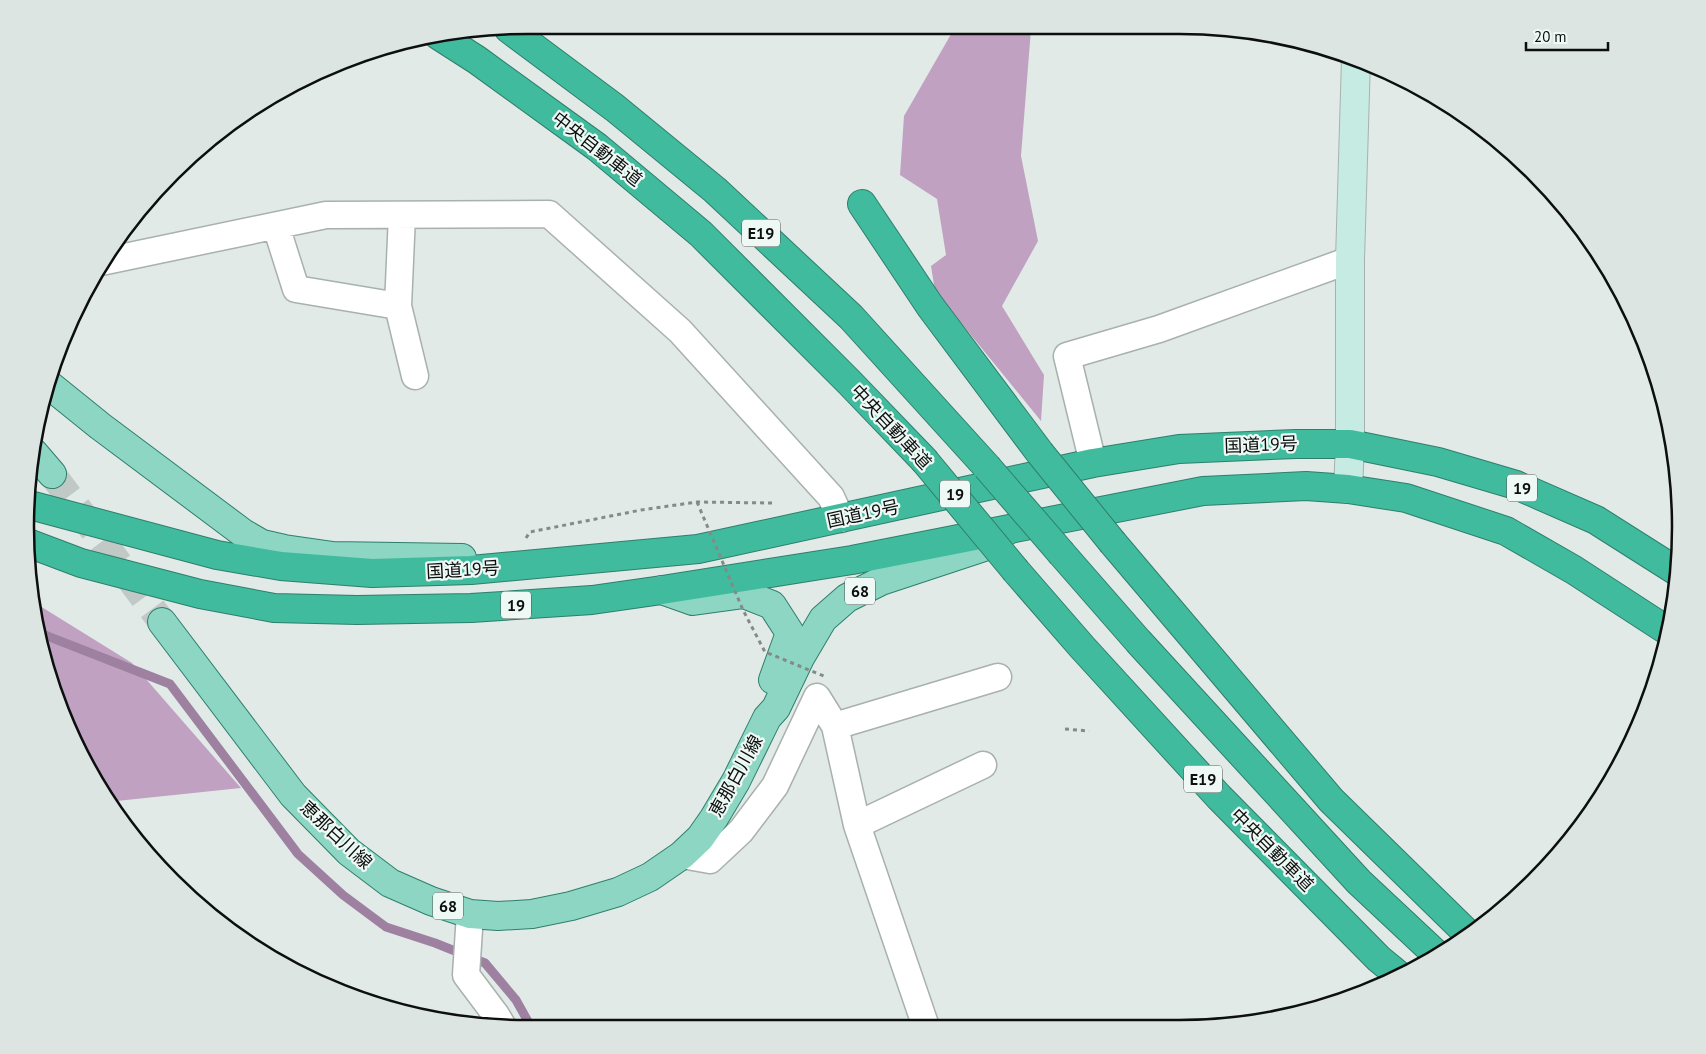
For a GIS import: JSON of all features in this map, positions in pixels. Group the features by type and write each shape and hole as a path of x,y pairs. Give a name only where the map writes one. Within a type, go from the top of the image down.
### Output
{"highway":[{"name":"E19","path":"516,34 615,108 715,190 851,318 987,467 1138,642 1359,882 1432,950"},
{"name":"中央自動車道","path":"447,41 477,60 598,147 701,234 924,460 1082,647 1219,797 1379,959 1393,971"},
{"path":"862,204 930,306 1040,453 1113,543 1331,800 1464,929"},
{"name":"国道19号","path":"35,506 217,555 281,566 372,574 471,570 563,563 698,549 1093,464 1179,448 1350,444 1438,462 1516,485 1596,520 1670,567"},
{"name":"国道19号","path":"35,545 81,563 200,594 274,608 357,610 471,608 592,600 662,590 852,560 1204,491 1306,486 1348,489 1406,498 1506,531 1574,570 1662,628"}],"main road":[{"path":"54,389 100,426 232,525 262,544 333,556 468,558 563,563"},
{"path":"39,458 52,474"},
{"name":"68","path":"767,718 776,708 800,658 823,619 847,598 881,581 990,545 1007,530"},
{"name":"68","path":"662,590 692,601 744,594 772,604 790,633 765,704 767,718"},
{"name":"恵那白川線","path":"162,622 293,795 349,852 390,883 431,901 469,925 498,916 532,914 570,906 618,892 650,877 682,855 700,838 714,818 736,782 767,718"}],"street":[{"path":"1348,489 1350,444 1350,260 1356,67"},
{"path":"402,214 398,306 414,376"},
{"path":"113,260 326,215 549,214 680,331 831,497 841,519"},
{"path":"276,226 296,289 398,306"},
{"path":"1093,464 1067,356 1159,329 1350,260"},
{"path":"835,726 998,677"},
{"path":"682,855 710,860 741,831 774,786 816,697 835,726 857,824 924,1020"},
{"path":"857,824 983,765"},
{"path":"469,925 466,975 499,1019"}],"path":[{"path":"697,502 743,610 764,652 824,676"},
{"path":"522,542 530,532 641,510 697,502 774,503"},
{"path":"1065,729 1089,730"}],"shaded area":[{"path":"951,34 1031,34 1021,156 1038,241 1002,306 1044,375 1041,421 935,291 931,266 946,255 937,199 900,175 904,116"},
{"path":"40,606 132,663 241,788 117,801 100,774 71,716 51,655"}],"waterway":[{"path":"46,636 170,684 298,854 343,895 386,927 435,943 485,963 516,1000 527,1020"}],"tunnel":[{"path":"52,474 162,622"}]}
